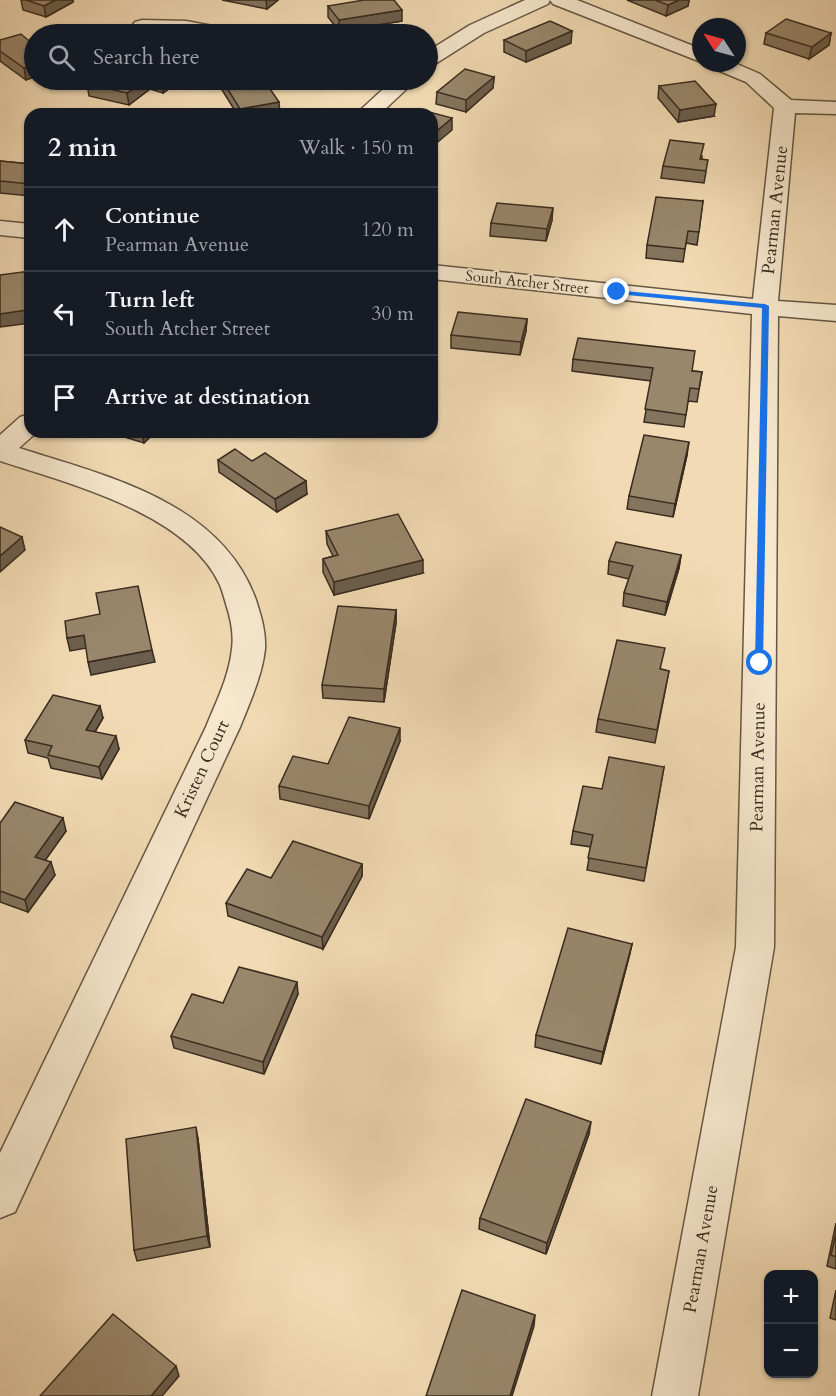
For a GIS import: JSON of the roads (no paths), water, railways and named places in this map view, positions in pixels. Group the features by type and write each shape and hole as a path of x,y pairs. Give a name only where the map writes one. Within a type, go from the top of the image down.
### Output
{"street":[{"path":"438,54 477,29 541,0"},
{"path":"560,0 692,52"},
{"path":"739,72 753,78 785,106 836,108"},
{"path":"374,108 394,90"},
{"name":"Pearman Avenue","path":"675,1396 755,947 765,306 785,106"},
{"path":"0,228 24,230"},
{"name":"South Atcher Street","path":"438,273 733,305 836,313"},
{"path":"0,451 24,429"},
{"name":"Kristen Court","path":"0,451 112,489 163,512 206,543 223,562 244,604 249,652 243,676 223,727 0,1198"}]}
